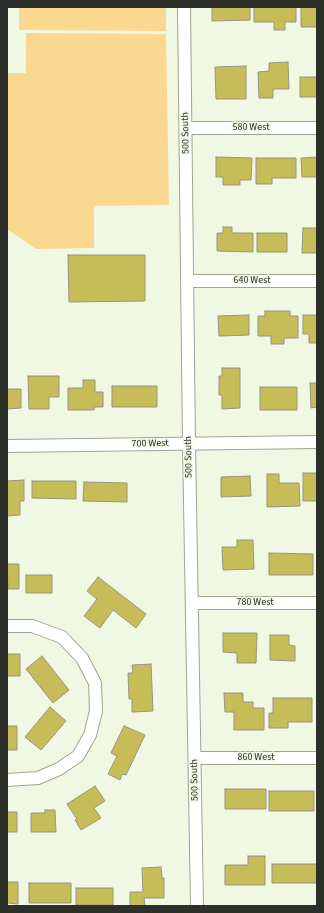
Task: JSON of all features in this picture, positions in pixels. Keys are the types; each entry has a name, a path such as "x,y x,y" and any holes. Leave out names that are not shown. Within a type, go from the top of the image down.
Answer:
{"street":[{"name":"500 South","path":"184,7 189,444 197,906"},
{"name":"580 West","path":"186,128 317,128"},
{"name":"640 West","path":"188,281 317,281"},
{"name":"700 West","path":"7,446 317,442"},
{"name":"780 West","path":"192,604 317,603"},
{"path":"7,626 32,626 62,637 82,658 95,683 96,711 90,736 78,756 59,769 38,778 7,780"},
{"name":"860 West","path":"195,758 317,758"}],"shaded area":[{"path":"19,7 166,7 166,31 19,30"},
{"path":"26,33 166,34 169,205 94,206 94,248 36,249 7,229 7,73 26,73"}],"building":[{"path":"212,7 250,7 250,20 212,21"},
{"path":"254,7 296,7 296,22 285,22 285,30 274,30 274,22 254,22"},
{"path":"301,7 317,7 317,27 301,27"},
{"path":"288,62 289,89 273,89 273,98 259,98 258,72 269,71 269,63"},
{"path":"246,66 246,99 216,99 215,67"},
{"path":"300,77 317,77 317,97 300,97"},
{"path":"216,157 252,158 251,180 240,180 240,185 223,185 223,177 216,177"},
{"path":"317,157 317,177 302,177 301,158"},
{"path":"256,158 296,158 296,178 272,178 272,184 256,184"},
{"path":"223,227 232,227 232,233 253,233 253,252 217,251 217,233 223,233"},
{"path":"303,228 317,228 317,253 302,253"},
{"path":"257,233 287,233 287,252 257,252"},
{"path":"68,255 145,255 145,301 69,302"},
{"path":"265,311 290,311 290,316 298,316 298,338 284,338 284,344 271,344 271,336 258,336 258,316 265,316"},
{"path":"249,315 249,335 219,336 218,316"},
{"path":"303,315 317,315 317,343 309,343 309,334 303,334"},
{"path":"222,368 240,368 240,408 222,409 222,395 219,395 219,376 222,376"},
{"path":"28,376 59,376 59,397 49,397 49,409 29,409"},
{"path":"83,380 95,380 95,392 103,392 103,407 94,407 94,410 68,410 68,388 83,388"},
{"path":"310,383 317,383 317,407 311,408"},
{"path":"112,386 157,386 157,407 112,407"},
{"path":"260,387 297,387 297,410 260,410"},
{"path":"7,389 21,389 21,408 7,409"},
{"path":"303,473 317,473 317,501 303,501"},
{"path":"267,474 279,474 279,483 299,483 300,506 267,507"},
{"path":"250,476 251,496 221,497 221,477"},
{"path":"24,480 24,501 20,501 20,515 7,516 7,481"},
{"path":"32,481 76,481 76,499 32,498"},
{"path":"84,482 127,483 127,502 83,501"},
{"path":"237,540 253,540 254,569 223,570 222,547 237,547"},
{"path":"269,553 313,554 313,575 269,575"},
{"path":"7,564 19,564 19,589 8,589"},
{"path":"26,575 52,575 52,593 26,593"},
{"path":"98,577 146,614 136,628 113,610 100,628 84,616 97,599 87,591"},
{"path":"223,633 257,633 256,663 237,663 237,653 223,652"},
{"path":"270,635 289,635 289,645 295,646 295,661 270,660"},
{"path":"7,654 20,654 20,676 7,676"},
{"path":"42,656 69,690 53,703 26,669"},
{"path":"151,664 153,711 132,712 132,699 129,699 128,673 133,673 132,665"},
{"path":"224,693 243,693 243,702 253,702 253,708 264,708 264,730 234,730 234,712 225,712"},
{"path":"273,698 312,698 312,722 288,722 288,728 269,728 269,713 273,713"},
{"path":"50,707 66,721 41,750 25,737"},
{"path":"7,726 17,726 17,750 7,750"},
{"path":"124,726 145,735 126,775 122,774 120,780 108,774 117,756 111,753"},
{"path":"95,786 105,801 94,808 101,818 81,830 75,820 77,819 67,804"},
{"path":"225,789 266,789 266,809 225,809"},
{"path":"269,791 314,791 314,811 269,811"},
{"path":"45,810 55,810 56,832 31,832 31,813 45,813"},
{"path":"7,812 17,812 17,832 7,832"},
{"path":"248,856 265,856 265,885 225,885 225,865 248,865"},
{"path":"272,864 317,864 317,883 272,883"},
{"path":"161,867 162,878 164,878 164,898 144,898 145,906 130,906 130,892 143,892 142,868"},
{"path":"7,882 18,882 18,904 7,903"},
{"path":"29,883 71,883 71,903 29,903"},
{"path":"76,888 113,888 113,905 76,905"}]}
